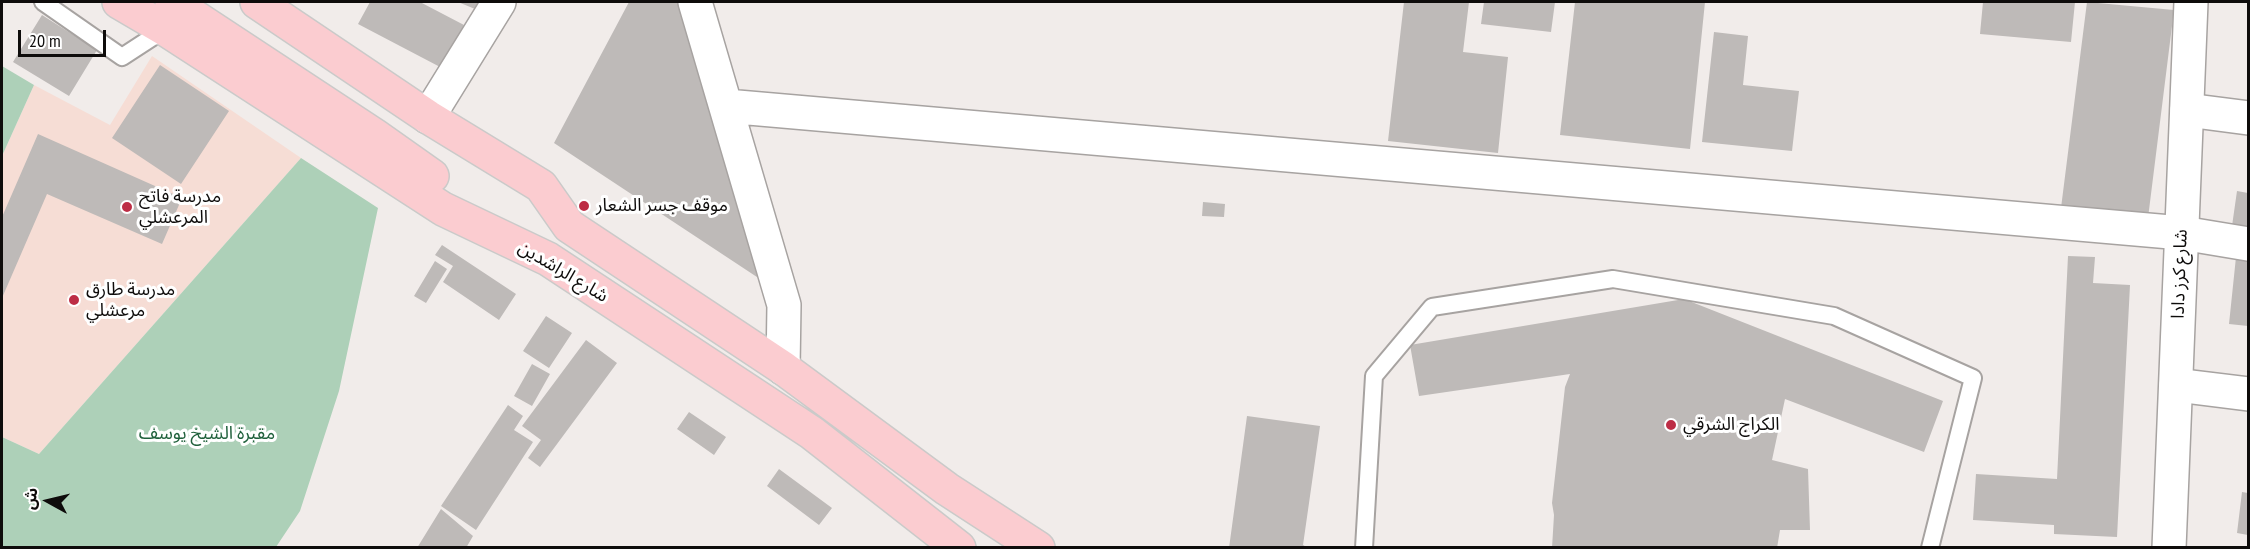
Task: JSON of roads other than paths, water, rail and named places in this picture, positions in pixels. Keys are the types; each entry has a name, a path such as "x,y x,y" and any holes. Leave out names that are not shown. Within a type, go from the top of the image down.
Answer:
{"main road":[{"name":"شارع الراشدين","path":"119,2 168,15 443,209 549,259 812,433 946,544"},
{"path":"210,2 374,135 549,259"},
{"path":"256,2 428,117 541,186 569,226"},
{"path":"168,15 294,71 569,226 783,368 947,489 1038,548"}],"street":[{"path":"428,117 499,2"},
{"path":"695,2 784,305 783,368"},
{"name":"شارع كرز دادا","path":"2169,548 2191,2"},
{"path":"726,106 2182,233 2248,244"},
{"path":"2187,110 2248,118"},
{"path":"2176,385 2248,394"}],"lane":[{"path":"43,2 122,57 168,15"},
{"path":"1364,548 1374,376 1432,307 1612,279 1834,316 1973,378 1930,548"}],"place":[{"name":"موقف جسر الشعار","path":"584,206"},
{"name":"مدرسة فاتح المرعشلي","path":"127,207"},
{"name":"مدرسة طارق مرعشلي","path":"74,300"},
{"name":"الكراج الشرقي","path":"1671,425"}],"park label":[{"name":"مقبرة الشيخ يوسف","path":"207,434"}]}
